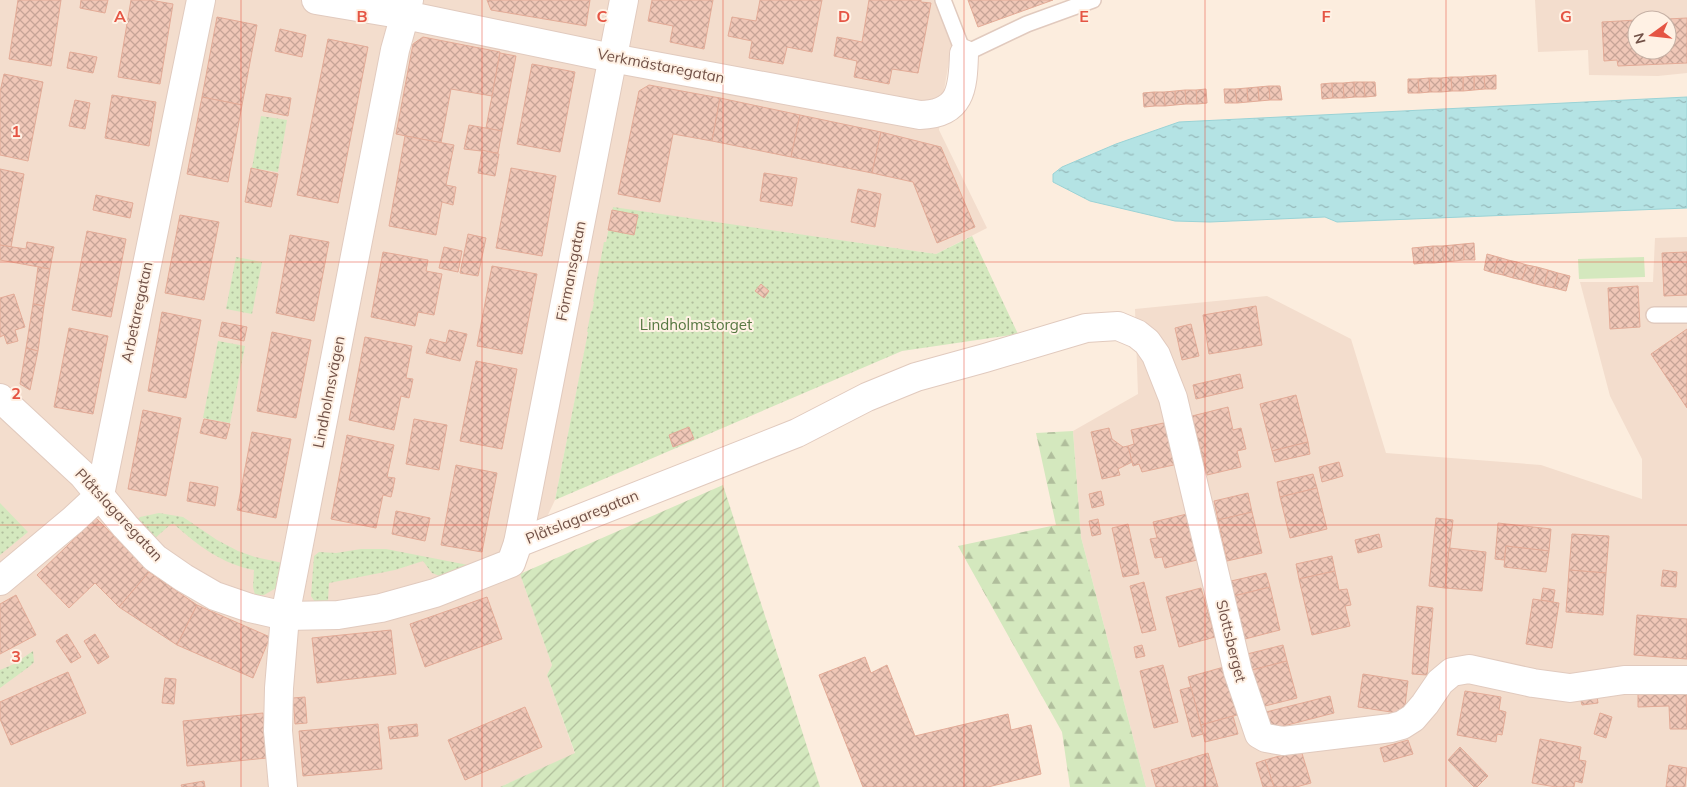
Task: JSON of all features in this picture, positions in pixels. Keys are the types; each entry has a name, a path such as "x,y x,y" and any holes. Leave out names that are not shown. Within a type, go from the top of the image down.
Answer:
{"street":[{"name":"Arbetaregatan","path":"100,495 201,0"},
{"name":"Verkmästaregatan","path":"316,0 407,7 612,58 920,115 942,112 953,106 961,88 964,73 964,54"},
{"name":"Förmansgatan","path":"518,543 624,0"},
{"name":"Lindholmsvägen","path":"283,787 278,731 279,688 285,616 393,60 407,7"},
{"name":"Slottsberget","path":"916,376 1086,328 1118,326 1137,334 1147,342 1163,368 1173,398 1238,672 1259,734 1266,738 1283,741 1391,728 1402,725 1419,711 1440,682 1452,672 1469,668 1533,683 1570,688 1624,680 1687,680"},
{"name":"Plåtslagaregatan","path":"0,398 83,475 125,526 155,558 184,578 214,596 250,608 285,616 338,615 373,610 435,593 511,564 518,543 797,433 879,391 916,376"},
{"path":"0,581 100,495"}],"lane":[{"path":"943,0 964,54 1027,24 1093,0"},
{"path":"1654,315 1687,315"}],"shaded area":[{"path":"0,0 937,0 953,38 939,130 987,228 936,254 613,208 555,500 520,574 552,665 547,675 575,754 500,787 0,787"},
{"path":"1535,0 1687,0 1687,73 1658,76 1589,75 1588,50 1538,52"},
{"path":"1687,237 1687,787 1146,787 1081,537 1073,431 1138,394 1135,309 1267,296 1351,339 1386,453 1541,465 1642,499 1642,459 1610,396 1580,282 1653,282 1655,238"}],"green space":[{"path":"261,116 287,120 278,172 252,168"},
{"name":"Lindholmstorget","path":"613,207 936,254 972,236 1018,334 902,351 555,500 604,242 606,242"},
{"path":"236,257 262,262 252,314 226,309"},
{"path":"1644,257 1645,277 1579,279 1578,259"},
{"path":"218,341 245,346 230,423 203,418"},
{"path":"1073,431 1081,537 1146,787 1070,787 1062,732 958,546 1056,525 1036,433"},
{"path":"723,485 820,787 500,787 575,753 547,675 552,665 520,574"},
{"path":"0,503 28,532 0,555"},
{"path":"159,513 183,517 217,540 238,551 283,563 278,587 264,595 255,595 253,587 254,570 231,563 211,553 174,524 171,524 154,539 136,521 140,517"},
{"path":"361,549 386,549 468,565 466,568 442,577 432,573 423,561 395,570 329,583 328,601 317,605 311,596 314,556 319,552 336,553"},
{"path":"33,651 34,662 0,688 0,670 14,664"}],"water":[{"path":"1687,97 1687,208 1337,222 1325,217 1210,222 1175,221 1090,201 1053,182 1053,174 1062,167 1116,144 1179,122"}],"building":[{"path":"18,0 61,0 51,66 9,59"},
{"path":"81,0 108,0 105,13 80,8"},
{"path":"131,0 150,0 173,4 160,84 118,77"},
{"path":"487,0 590,0 586,26 491,10"},
{"path":"652,0 713,0 704,49 670,42 673,26 648,21"},
{"path":"760,0 822,0 812,52 787,47 783,64 749,58 752,41 728,36 732,17 756,21"},
{"path":"869,0 921,0 921,2 931,3 918,73 892,69 889,84 854,77 857,61 834,56 837,37 862,42"},
{"path":"968,0 1053,0 978,27"},
{"path":"217,17 257,25 242,105 202,97"},
{"path":"1677,18 1687,18 1687,63 1618,66 1617,60 1604,61 1602,22 1627,21 1627,60 1677,60"},
{"path":"280,29 306,35 302,57 275,51"},
{"path":"423,37 500,52 492,96 451,89 441,143 396,134 413,44"},
{"path":"328,39 368,47 338,203 297,195"},
{"path":"70,52 97,57 93,73 67,68"},
{"path":"500,53 516,56 502,131 486,128"},
{"path":"532,64 575,72 560,152 517,144"},
{"path":"4,74 43,82 28,161 0,155 0,92"},
{"path":"1496,75 1496,89 1485,89 1484,76"},
{"path":"1474,76 1484,76 1485,89 1474,90"},
{"path":"1474,76 1474,90 1463,91 1463,77"},
{"path":"1451,77 1463,77 1463,91 1452,91"},
{"path":"1451,77 1452,91 1441,92 1441,78"},
{"path":"1429,78 1441,78 1441,92 1430,92"},
{"path":"1429,78 1430,92 1419,93 1418,79"},
{"path":"1408,79 1418,79 1419,93 1408,93"},
{"path":"1354,82 1355,97 1344,98 1343,83"},
{"path":"1354,82 1364,82 1365,97 1355,97"},
{"path":"1364,82 1375,82 1376,96 1365,97"},
{"path":"1332,83 1333,98 1322,99 1321,84"},
{"path":"1332,83 1343,83 1344,98 1333,98"},
{"path":"649,85 720,98 712,141 673,134 660,202 618,194 639,91"},
{"path":"1269,86 1270,100 1259,101 1258,87"},
{"path":"1269,86 1280,86 1282,100 1270,100"},
{"path":"1258,87 1259,101 1248,102 1247,88"},
{"path":"1247,88 1248,102 1237,103 1235,89"},
{"path":"1206,89 1207,103 1197,104 1196,90"},
{"path":"1224,89 1235,89 1237,103 1225,103"},
{"path":"1185,90 1196,90 1197,104 1186,104"},
{"path":"1185,90 1186,104 1175,105 1175,91"},
{"path":"1175,91 1175,105 1165,106 1164,92"},
{"path":"1154,92 1164,92 1165,106 1155,106"},
{"path":"1154,92 1155,106 1144,107 1143,93"},
{"path":"266,94 291,98 288,116 263,111"},
{"path":"112,95 156,102 149,146 105,138"},
{"path":"202,97 242,105 228,182 187,174"},
{"path":"720,98 800,115 791,157 712,141"},
{"path":"75,100 90,103 85,129 69,126"},
{"path":"800,115 881,132 872,173 791,157"},
{"path":"469,125 502,131 498,153 464,149"},
{"path":"881,132 941,147 975,227 937,243 913,182 872,173"},
{"path":"405,136 454,145 446,185 456,187 453,205 442,202 436,235 389,226"},
{"path":"482,150 499,154 495,176 478,173"},
{"path":"251,168 278,174 271,207 245,202"},
{"path":"511,168 556,176 542,256 496,248"},
{"path":"0,169 24,174 11,247 0,245"},
{"path":"764,173 797,178 792,206 760,201"},
{"path":"858,189 881,194 875,227 851,222"},
{"path":"96,195 133,203 130,218 93,210"},
{"path":"612,210 638,215 634,235 608,230"},
{"path":"180,215 219,222 204,300 165,293"},
{"path":"87,231 126,239 111,317 72,310"},
{"path":"468,234 486,238 478,276 460,273"},
{"path":"290,235 329,242 314,321 276,313"},
{"path":"27,242 54,247 50,269 0,260 0,245 26,249"},
{"path":"1474,243 1475,260 1464,260 1463,244"},
{"path":"1463,244 1464,260 1454,261 1453,245"},
{"path":"1453,245 1454,261 1444,262 1442,246"},
{"path":"1433,246 1434,263 1424,263 1423,247"},
{"path":"1433,246 1442,246 1444,262 1434,263"},
{"path":"444,247 462,251 458,272 439,268"},
{"path":"1423,247 1424,263 1414,264 1412,248"},
{"path":"383,252 428,260 426,271 442,274 434,315 418,312 415,326 371,317"},
{"path":"1687,252 1687,295 1664,296 1662,253"},
{"path":"1487,254 1498,257 1494,273 1484,270"},
{"path":"1498,257 1508,260 1503,275 1494,273"},
{"path":"1508,260 1517,262 1513,278 1503,275"},
{"path":"1517,262 1527,265 1522,280 1513,278"},
{"path":"1527,265 1537,267 1532,283 1522,280"},
{"path":"492,266 537,274 522,354 477,346"},
{"path":"38,267 50,269 44,306 33,304"},
{"path":"1537,267 1548,270 1544,286 1532,283"},
{"path":"1548,270 1558,273 1554,288 1544,286"},
{"path":"1558,273 1570,276 1566,291 1554,288"},
{"path":"761,284 769,291 764,298 755,291"},
{"path":"1638,286 1640,327 1610,329 1608,288"},
{"path":"14,294 25,327 15,330 18,341 7,344 4,335 0,337 0,298"},
{"path":"33,304 44,306 38,351 26,348"},
{"path":"1256,306 1262,345 1209,354 1203,315"},
{"path":"162,312 201,320 186,398 148,391"},
{"path":"222,322 247,327 244,341 219,336"},
{"path":"1191,324 1199,356 1182,360 1175,328"},
{"path":"69,328 108,336 93,414 54,407"},
{"path":"1687,329 1687,408 1651,354"},
{"path":"449,330 467,334 460,361 426,353 430,339 446,343"},
{"path":"272,332 311,340 296,418 257,411"},
{"path":"365,337 412,346 406,378 413,379 409,398 401,396 394,430 349,420"},
{"path":"26,348 38,351 30,390 20,384"},
{"path":"476,361 517,369 502,449 460,441"},
{"path":"1240,374 1243,388 1196,399 1193,385"},
{"path":"1296,395 1308,442 1272,451 1260,404"},
{"path":"1228,407 1233,430 1241,428 1246,449 1237,451 1241,467 1207,475 1192,416"},
{"path":"143,410 181,418 166,496 128,489"},
{"path":"204,419 230,424 226,439 200,433"},
{"path":"414,419 447,425 439,470 406,464"},
{"path":"1168,422 1178,464 1142,472 1139,464 1133,466 1128,446 1134,444 1131,430"},
{"path":"689,427 694,439 673,447 669,435"},
{"path":"1109,428 1112,439 1123,447 1128,446 1132,462 1118,469 1120,475 1102,479 1091,432"},
{"path":"252,432 291,439 276,518 237,510"},
{"path":"347,435 394,445 387,477 395,478 393,489 391,497 383,495 376,528 331,519"},
{"path":"1308,442 1310,454 1275,462 1272,451"},
{"path":"1339,462 1343,476 1322,482 1319,467"},
{"path":"456,465 497,473 482,552 441,545"},
{"path":"1313,474 1317,488 1280,497 1277,482"},
{"path":"190,482 218,487 215,506 187,501"},
{"path":"1317,488 1327,529 1290,538 1280,497"},
{"path":"1101,491 1104,505 1092,508 1089,494"},
{"path":"1248,493 1252,512 1218,520 1214,501"},
{"path":"396,511 430,518 425,541 392,534"},
{"path":"1252,512 1262,553 1227,561 1218,520"},
{"path":"1187,514 1197,560 1165,568 1162,557 1155,558 1150,539 1157,538 1153,522"},
{"path":"96,518 149,572 119,607 95,583 69,608 37,575"},
{"path":"1436,518 1453,520 1445,588 1429,586"},
{"path":"1098,519 1101,534 1092,536 1089,521"},
{"path":"1498,523 1551,529 1549,551 1506,546 1504,560 1495,559"},
{"path":"1128,524 1139,574 1123,577 1112,528"},
{"path":"1379,534 1382,547 1358,553 1355,540"},
{"path":"1572,534 1609,536 1606,573 1569,570"},
{"path":"1506,546 1549,551 1546,572 1504,567"},
{"path":"1449,548 1486,552 1482,591 1445,588"},
{"path":"1332,556 1335,571 1299,579 1296,564"},
{"path":"1569,570 1606,573 1603,615 1566,612"},
{"path":"1663,570 1677,572 1676,587 1661,586"},
{"path":"1335,571 1339,590 1347,589 1351,605 1345,606 1350,626 1312,635 1299,579"},
{"path":"149,572 197,605 177,645 119,607"},
{"path":"1266,573 1270,587 1234,596 1231,581"},
{"path":"1144,582 1156,630 1142,633 1130,586"},
{"path":"1270,587 1280,630 1245,639 1234,596"},
{"path":"1201,588 1215,637 1179,647 1166,597"},
{"path":"1543,588 1555,590 1553,602 1541,600"},
{"path":"16,595 36,635 0,654 0,604"},
{"path":"487,597 502,639 425,667 410,624"},
{"path":"1533,599 1559,603 1552,648 1526,644"},
{"path":"197,605 270,637 253,678 177,645"},
{"path":"1417,606 1433,608 1427,675 1412,674"},
{"path":"1637,615 1687,619 1687,659 1634,655"},
{"path":"391,630 396,674 317,683 312,638"},
{"path":"67,634 81,657 71,663 56,641"},
{"path":"95,634 109,657 98,664 84,641"},
{"path":"1142,645 1145,656 1136,658 1134,647"},
{"path":"1283,645 1287,661 1252,670 1247,654"},
{"path":"865,657 871,673 887,665 915,736 1008,714 1011,730 1031,725 1041,774 988,787 863,787 819,675"},
{"path":"1287,661 1297,698 1261,707 1252,670"},
{"path":"1163,665 1178,722 1154,728 1140,671"},
{"path":"1224,667 1237,715 1201,725 1188,677"},
{"path":"68,672 86,713 11,745 0,719 0,702"},
{"path":"1363,674 1408,681 1404,714 1358,707"},
{"path":"165,678 176,679 174,704 162,703"},
{"path":"1191,687 1203,734 1192,737 1180,690"},
{"path":"1686,687 1687,729 1670,729 1669,706 1638,707 1638,688"},
{"path":"1596,690 1598,703 1582,705 1579,693"},
{"path":"1465,691 1501,697 1499,710 1506,712 1502,735 1497,734 1496,742 1457,735"},
{"path":"1330,696 1334,713 1272,729 1262,713"},
{"path":"305,697 307,723 295,724 293,698"},
{"path":"525,707 542,747 465,780 448,740"},
{"path":"263,713 267,758 187,766 183,721"},
{"path":"1600,713 1612,717 1606,738 1594,734"},
{"path":"1233,716 1238,734 1205,742 1201,725"},
{"path":"378,724 382,769 303,776 299,731"},
{"path":"417,724 418,736 390,739 388,727"},
{"path":"1540,739 1581,747 1579,760 1586,761 1582,783 1575,781 1574,787 1556,787 1532,783"},
{"path":"1408,740 1413,754 1384,762 1380,748"},
{"path":"1460,747 1488,776 1477,787 1474,787 1448,760"},
{"path":"1301,750 1311,783 1296,787 1274,787 1265,760"},
{"path":"1208,753 1218,787 1156,787 1151,770"},
{"path":"1265,760 1274,787 1263,787 1256,763"},
{"path":"1669,765 1687,768 1685,787 1666,787"},
{"path":"204,781 205,787 182,787 181,785"}]}
